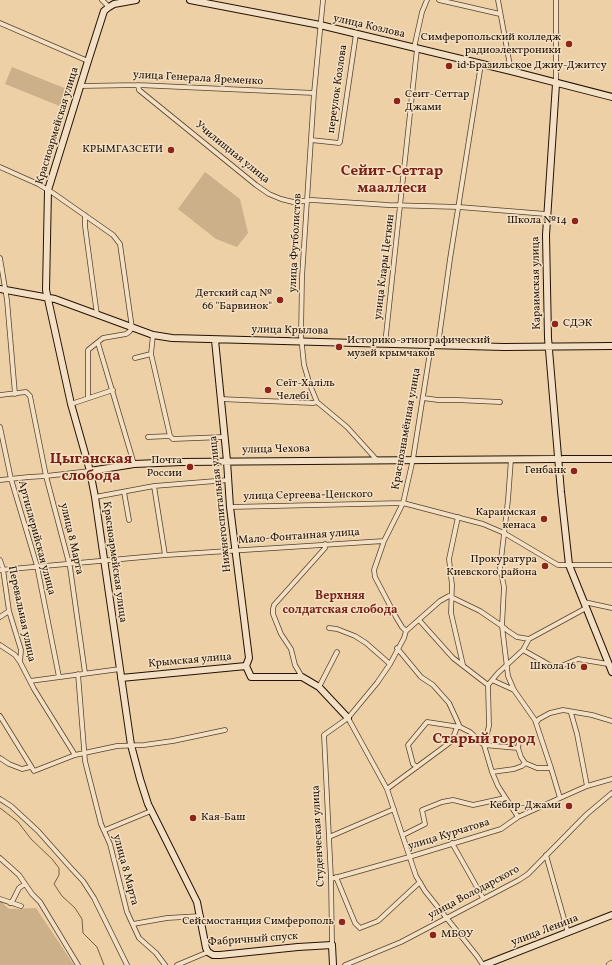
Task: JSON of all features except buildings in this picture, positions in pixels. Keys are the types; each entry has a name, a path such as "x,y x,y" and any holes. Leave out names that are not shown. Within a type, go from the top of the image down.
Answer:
{"main road":[{"path":"108,6 136,0"},
{"name":"улица Козлова","path":"190,0 320,25 612,97"},
{"name":"Красноармейская улица","path":"108,6 104,11 48,190 47,297 70,404 90,471 95,497 131,745 142,788 151,811 195,895 208,952"},
{"name":"Караимская улица","path":"556,84 546,214 546,292 549,347 562,499 569,565 612,672"},
{"name":"улица Крылова","path":"3,290 47,297 153,335 172,338 435,345 549,347 612,346"},
{"name":"Нижнегоспитальная улица","path":"215,340 230,507 249,658 246,666"},
{"name":"улица Чехова","path":"90,471 134,464 227,461 554,459"},
{"path":"563,459 612,459"},
{"name":"Крымская улица","path":"121,678 246,666 251,676 302,677"},
{"path":"302,677 319,687 348,718"},
{"name":"улица Ленина","path":"484,965 612,915"},
{"name":"Фабричный спуск","path":"208,952 216,955 332,945"},
{"name":"Студенческая улица","path":"332,945 333,965"}],"street":[{"path":"102,0 108,6"},
{"name":"улица Футболистов","path":"323,0 314,94 302,277 302,342 305,370 317,402 347,427 376,459"},
{"name":"улица Клары Цеткин","path":"385,344 401,205 416,48 422,12 427,0"},
{"path":"439,0 500,14"},
{"path":"498,0 511,71"},
{"name":"Караимская улица","path":"556,0 556,84"},
{"path":"0,23 88,61"},
{"name":"переулок Козлова","path":"311,140 340,142 356,34"},
{"name":"Краснознамённая улица","path":"406,631 402,628 375,577 374,570 384,541 403,503 413,459 430,352 439,338 481,64"},
{"name":"улица Генерала Яременко","path":"80,86 138,85 314,94"},
{"name":"Училищная улица","path":"138,85 139,90 269,194 281,199 293,202 312,200 459,207 546,214"},
{"path":"0,167 48,190 113,235 120,244 132,328 126,334 103,338 87,352 88,398"},
{"path":"85,216 84,226 97,315"},
{"path":"0,258 16,394 0,394"},
{"path":"153,335 151,354 170,436"},
{"path":"98,343 134,464"},
{"path":"135,358 151,354"},
{"path":"70,404 113,390"},
{"name":"улица 8 Марта","path":"16,394 26,392 30,396 46,476 68,563 85,673"},
{"path":"220,398 317,402"},
{"path":"423,398 438,400 500,402"},
{"name":"Артиллерийская улица","path":"0,427 11,479 37,566 59,677"},
{"path":"148,436 170,436 173,439 224,437"},
{"path":"511,459 500,568 504,587 502,626 508,676 514,690 527,707 536,723 552,768 560,798"},
{"name":"улица Чехова","path":"0,480 90,471"},
{"path":"95,497 154,486 228,480"},
{"path":"154,486 165,555"},
{"path":"124,492 129,520"},
{"name":"улица Сергеева-Ценского","path":"230,507 403,503 483,524 504,533 558,566 612,565"},
{"path":"458,517 449,559 452,597 451,613 463,665"},
{"name":"Мало-Фонтанная улица","path":"2,569 165,555 384,541"},
{"path":"302,677 295,665 291,649 273,614 273,609 274,605 325,548 325,544"},
{"name":"Перевальная улица","path":"0,560 9,611 20,650 20,662 75,755"},
{"path":"484,965 425,891 420,882 409,857 387,789 348,718 377,683 390,664 404,638 406,631 444,598 452,597 480,611 517,637 529,639"},
{"path":"518,817 498,786 484,745 488,726 488,685 523,650 529,639 585,605 612,608"},
{"path":"0,617 9,611"},
{"path":"419,620 453,658 488,685"},
{"path":"329,628 337,629 355,636 366,643 390,664"},
{"path":"0,645 15,655 20,662"},
{"path":"387,789 452,742 458,727 449,703 433,685 421,677 398,648"},
{"path":"523,650 554,667 559,667 578,659 608,664"},
{"path":"319,687 337,652"},
{"path":"30,681 120,669"},
{"name":"улица 8 Марта","path":"78,674 85,761 101,824 110,844 127,912 139,938 156,953 165,965"},
{"path":"492,680 514,690"},
{"path":"536,723 539,719 554,712 563,710 571,713 592,715 612,721"},
{"path":"571,713 588,786"},
{"path":"0,716 30,767 34,771 75,755 117,746 150,744 225,730"},
{"name":"Студенческая улица","path":"332,945 331,879 324,735 348,718"},
{"path":"417,767 413,764 408,745 427,722 458,727 470,732 484,745 518,748"},
{"path":"519,742 518,748 525,763 537,768 552,768"},
{"path":"0,758 9,764 22,769 30,767"},
{"path":"492,772 514,769 525,763"},
{"name":"улица Курчатова","path":"331,879 409,857 501,828 518,817 560,798 588,786 612,779"},
{"name":"улица Володарского","path":"344,965 401,942 528,874 587,814 612,793"},
{"path":"403,835 425,824 422,810 442,802 453,800 473,805 505,798"},
{"path":"0,799 11,806 38,831 83,881 94,898 127,965"},
{"path":"328,836 394,809"},
{"path":"105,830 151,811"},
{"path":"452,843 483,898"},
{"path":"546,856 568,933"},
{"path":"0,858 18,875 40,902 78,965"},
{"path":"336,877 355,923 360,928 378,921 420,882"},
{"path":"10,902 13,901 19,888 24,884"},
{"path":"0,899 21,906"},
{"path":"133,924 167,918 200,916"},
{"name":"Фабричный спуск","path":"177,965 208,952"}],"shaded area":[{"path":"12,67 69,90 62,107 5,84"},
{"path":"205,172 240,199 248,233 237,247 216,239 178,209"},
{"path":"0,901 9,909 36,908 74,965 0,965"}],"waterway":[{"path":"0,808 18,822 31,839 52,859 59,868 59,875 54,884 62,896 75,908 82,919 83,933 97,947 104,965"}],"place":[{"name":"Симферопольский колледж радиоэлектроники","path":"569,44"},
{"name":"id Бразильское Джиу-Джитсу","path":"449,66"},
{"name":"Сеит-Сеттар Джами","path":"397,101"},
{"name":"КРЫМГАЗСЕТИ","path":"171,150"},
{"name":"Школа №14","path":"575,221"},
{"name":"Детский сад № 66 \"Барвинок\"","path":"280,300"},
{"name":"СДЭК","path":"555,324"},
{"name":"Историко-этнографический музей крымчаков","path":"339,347"},
{"name":"Сеїт-Халіль Челебі","path":"268,390"},
{"name":"Почта России","path":"190,467"},
{"name":"Генбанк","path":"574,471"},
{"name":"Караимская кенаса","path":"544,519"},
{"name":"Прокуратура Киевского района","path":"545,566"},
{"name":"Школа 16","path":"584,667"},
{"name":"Кебир-Джами","path":"569,806"},
{"name":"Кая-Баш","path":"193,818"},
{"name":"Сейсмостанция Симферополь","path":"342,922"},
{"name":"МБОУ","path":"433,935"}],"district":[{"name":"Сейит-Сеттар мааллеси","path":"392,180"},
{"name":"Цыганская слобода","path":"91,468"},
{"name":"Верхняя солдатская слобода","path":"340,604"},
{"name":"Старый город","path":"484,740"}]}
